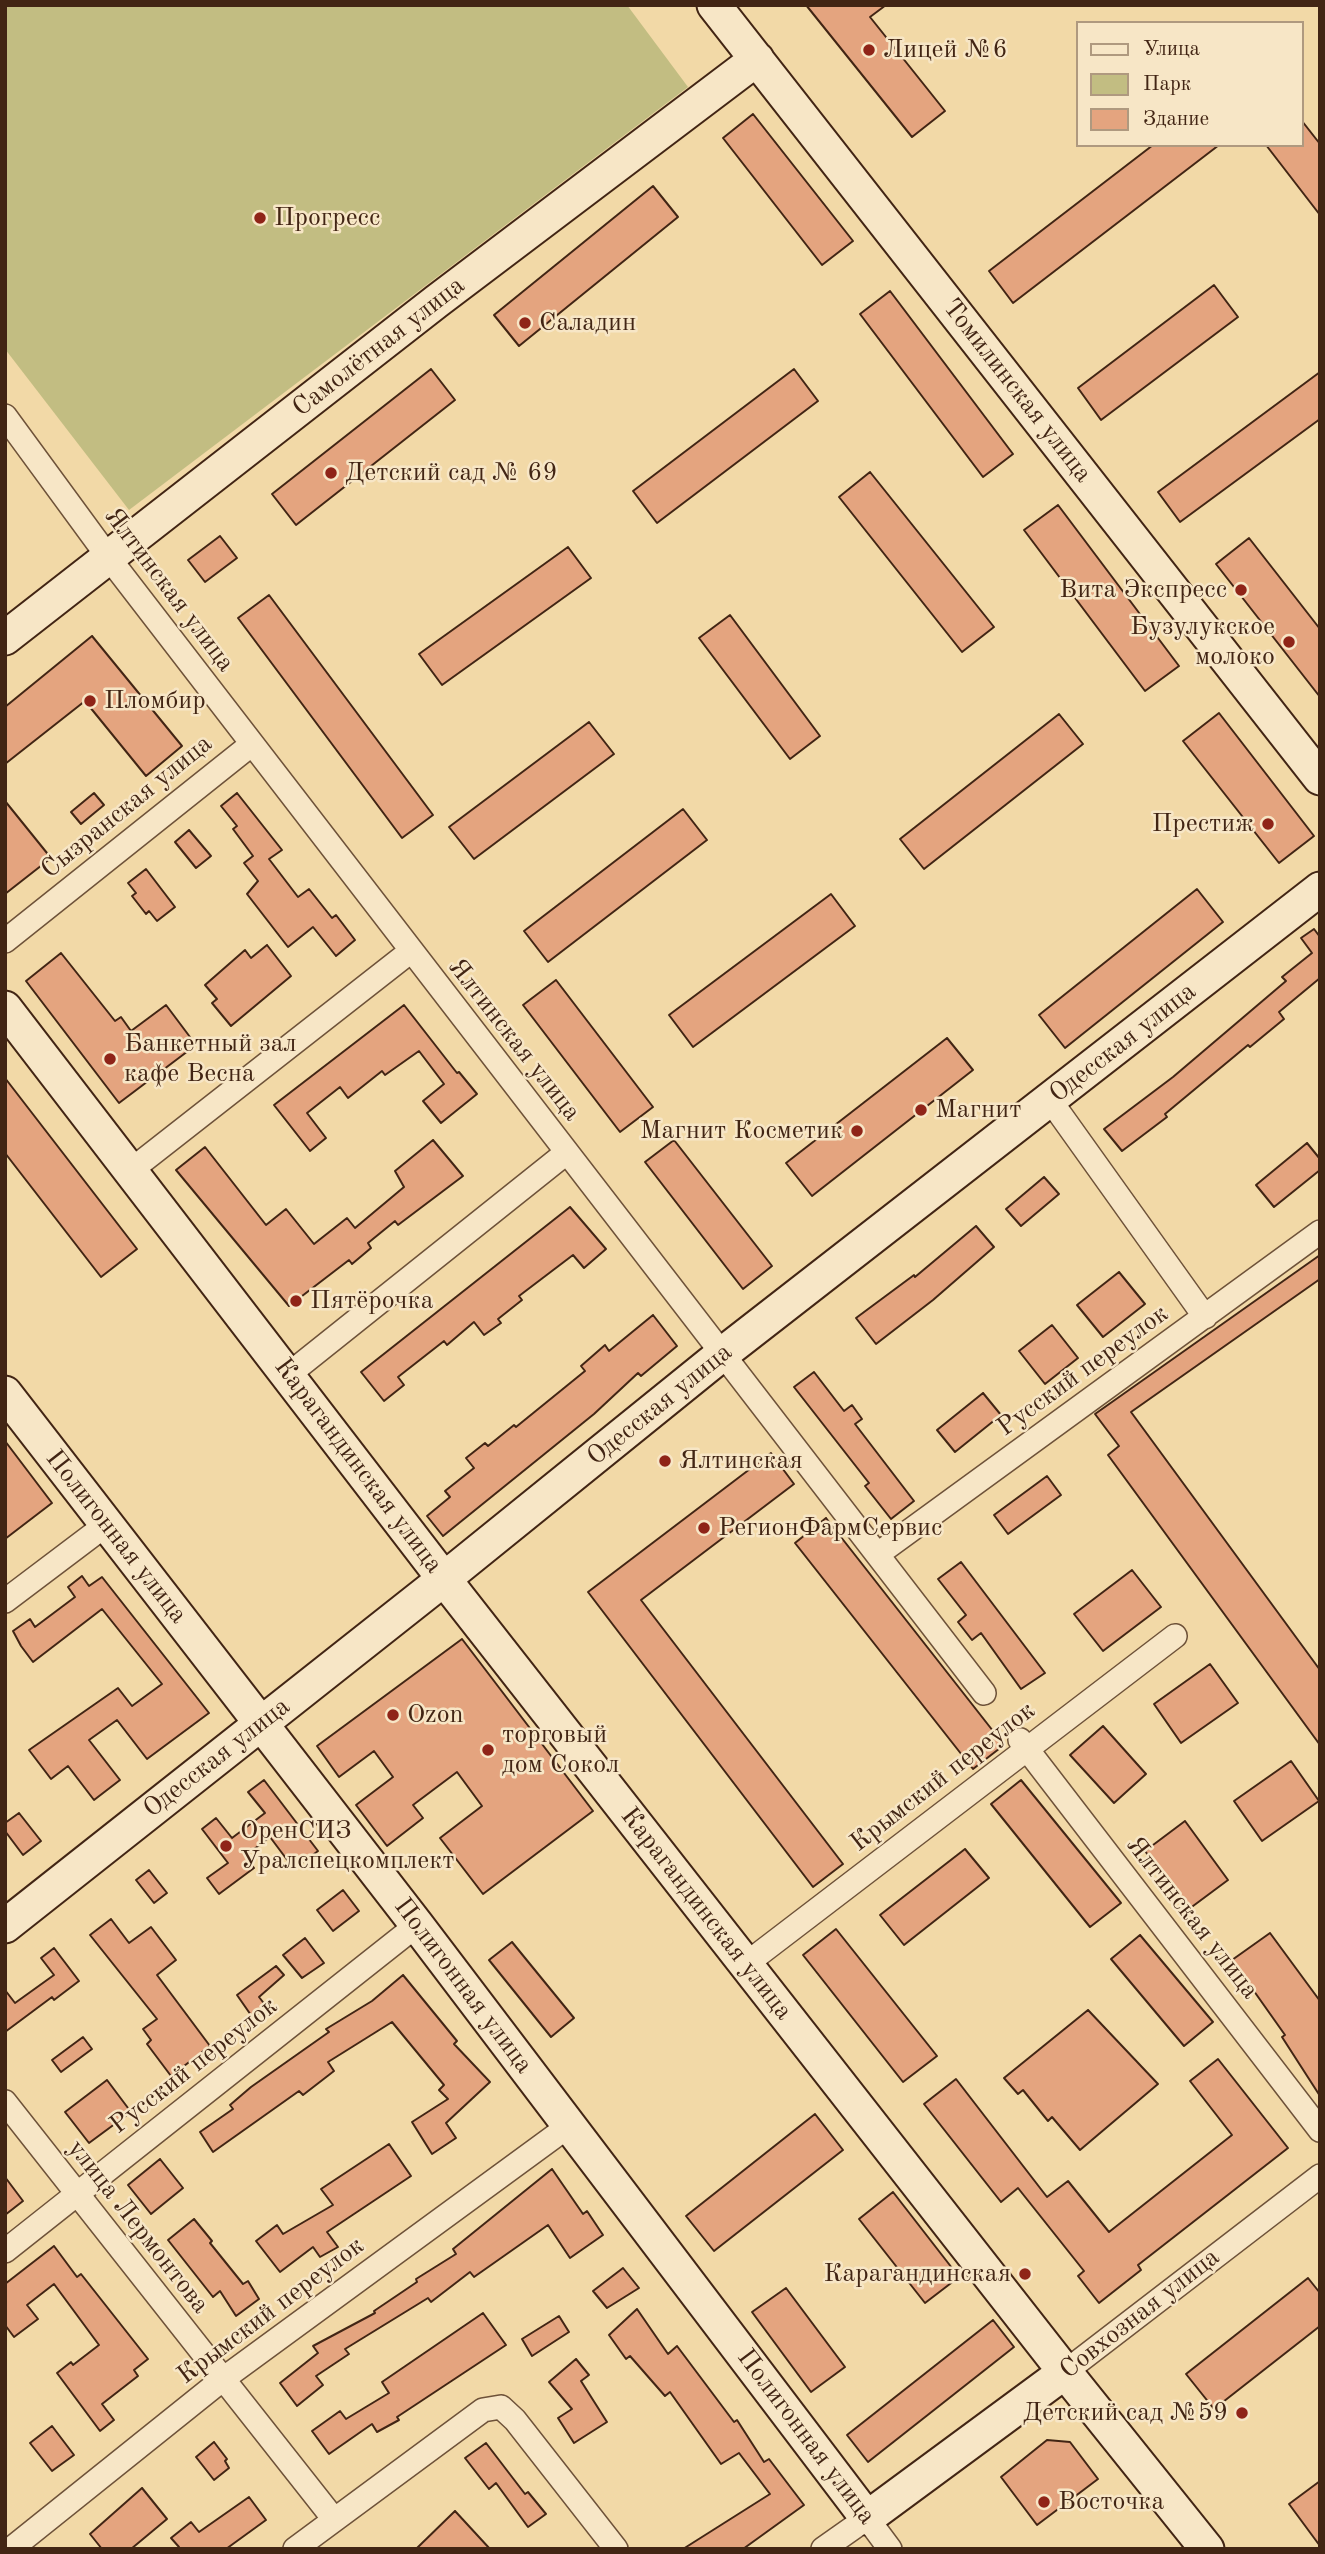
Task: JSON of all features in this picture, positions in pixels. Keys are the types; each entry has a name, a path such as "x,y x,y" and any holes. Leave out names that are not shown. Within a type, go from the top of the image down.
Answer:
{"main road":[{"name":"Томилинская улица","path":"714,5 1320,778"},
{"name":"Самолётная улица","path":"5,638 448,293 757,59"},
{"name":"Одесская улица","path":"5,1926 444,1579 721,1355 1320,889"},
{"name":"Карагандинская улица","path":"5,1008 444,1579 1065,2372 1207,2549"},
{"name":"Полигонная улица","path":"5,1393 417,1925 867,2518"},
{"name":"Совхозная улица","path":"867,2518 1065,2372"}],"street":[{"name":"Ялтинская улица","path":"5,416 108,558 984,1693"},
{"name":"Сызранская улица","path":"5,941 252,744"},
{"path":"130,1171 411,951"},
{"path":"1050,1100 1205,1317"},
{"path":"288,1375 566,1153"},
{"name":"Русский переулок","path":"878,1554 1320,1232"},
{"path":"5,1601 107,1524"},
{"name":"Крымский переулок","path":"746,1964 1023,1744 1175,1636"},
{"name":"Ялтинская улица","path":"1023,1744 1320,2130"},
{"name":"Русский переулок","path":"5,2251 417,1925"},
{"name":"улица Лермонтова","path":"5,2102 333,2518"},
{"name":"Крымский переулок","path":"10,2549 223,2379 570,2125"},
{"name":"Совхозная улица","path":"1065,2372 1320,2176"},
{"path":"295,2549 333,2518 483,2410 501,2407 515,2420 616,2549"},
{"name":"Совхозная улица","path":"823,2549 867,2518"},
{"name":"Полигонная улица","path":"867,2518 890,2549"}],"green space":[{"name":"Прогресс","path":"5,5 627,5 688,87 129,510 5,349"}],"building":[{"name":"Лицей №6","path":"806,5 886,5 870,17 945,111 912,137"},
{"path":"753,114 853,241 822,265 723,138"},
{"path":"1304,124 1320,144 1320,215 1268,147 1304,147"},
{"path":"1150,147 1216,147 1013,303 989,271"},
{"path":"653,186 678,217 519,346 494,315"},
{"path":"1214,285 1238,317 1101,420 1078,388"},
{"path":"890,291 1013,454 983,477 860,314"},
{"path":"431,369 455,400 296,525 272,494"},
{"path":"794,369 818,401 657,523 633,491"},
{"path":"1320,372 1320,419 1180,522 1158,492"},
{"path":"870,472 994,627 962,652 839,497"},
{"path":"1058,505 1179,666 1145,691 1024,530"},
{"path":"220,536 237,558 205,582 188,560"},
{"path":"1249,538 1320,629 1320,697 1216,564"},
{"path":"568,547 591,578 442,685 419,654"},
{"path":"269,595 433,815 402,838 238,618"},
{"path":"730,615 820,736 790,759 699,638"},
{"path":"92,636 182,746 146,776 85,701 5,764 5,707"},
{"path":"1219,713 1314,836 1279,863 1183,741"},
{"path":"1059,714 1083,744 924,869 900,839"},
{"path":"589,722 614,754 474,859 449,827"},
{"path":"94,793 104,805 81,824 71,812"},
{"path":"237,793 282,850 269,859 298,897 309,889 332,918 336,915 355,940 336,956 313,927 288,947 247,894 258,881 244,863 253,856 233,829 237,826 221,806"},
{"path":"5,801 51,858 5,894"},
{"path":"683,809 707,840 548,962 524,931"},
{"path":"189,830 211,856 196,868 175,842"},
{"path":"146,869 175,907 157,921 149,911 146,914 132,896 136,893 128,883"},
{"path":"1197,889 1223,922 1065,1048 1039,1015"},
{"path":"831,894 855,926 693,1047 669,1015"},
{"path":"1314,929 1320,937 1320,978 1279,1012 1284,1019 1250,1047 1248,1045 1165,1114 1167,1117 1122,1151 1104,1129 1173,1077 1286,981 1282,977 1312,953 1301,938"},
{"path":"267,945 291,976 231,1026 212,1003 217,999 205,985 245,950 251,958"},
{"path":"61,953 115,1021 121,1017 131,1031 166,1005 196,1045 119,1103 26,981"},
{"path":"556,980 653,1107 620,1132 523,1005"},
{"path":"404,1005 457,1073 459,1072 477,1094 441,1123 423,1101 444,1084 419,1051 385,1075 382,1071 348,1098 340,1087 307,1113 326,1138 310,1151 274,1105"},
{"path":"947,1038 973,1070 812,1196 786,1163"},
{"path":"5,1078 137,1249 101,1277 5,1153"},
{"path":"433,1140 463,1176 398,1225 395,1221 368,1243 371,1248 352,1264 349,1260 289,1306 176,1170 205,1147 266,1225 286,1209 314,1244 347,1218 355,1228 404,1187 395,1171"},
{"path":"674,1140 772,1266 743,1289 645,1162"},
{"path":"1307,1143 1320,1159 1320,1170 1274,1207 1256,1185"},
{"path":"1044,1177 1059,1194 1021,1226 1006,1209"},
{"path":"570,1207 606,1249 584,1268 573,1255 519,1296 522,1300 498,1319 501,1323 484,1335 474,1322 447,1345 444,1341 398,1377 404,1385 384,1401 361,1372"},
{"path":"976,1226 994,1247 933,1300 876,1344 856,1318 914,1275 915,1277"},
{"path":"1320,1255 1320,1279 1131,1412 1320,1670 1320,1745 1108,1455 1119,1446 1095,1414"},
{"path":"1119,1272 1145,1304 1103,1337 1077,1305"},
{"path":"653,1315 677,1346 641,1376 638,1373 594,1414 443,1536 427,1516 450,1497 445,1491 474,1468 466,1458 485,1443 488,1446 514,1425 516,1427 585,1371 581,1366 605,1345 609,1351"},
{"path":"1052,1325 1078,1358 1045,1384 1019,1351"},
{"path":"814,1372 844,1411 852,1405 862,1419 855,1424 914,1501 891,1519 865,1486 869,1483 794,1387"},
{"path":"983,1393 1001,1415 955,1452 937,1430"},
{"path":"5,1441 52,1503 5,1539"},
{"path":"771,1453 794,1484 641,1600 843,1864 813,1887 588,1592"},
{"path":"1047,1476 1061,1495 1008,1534 994,1515"},
{"path":"826,1518 1004,1745 973,1769 795,1543"},
{"path":"961,1562 1045,1673 1021,1689 981,1633 972,1640 958,1622 966,1615 938,1579"},
{"path":"1132,1570 1161,1607 1103,1651 1074,1614"},
{"path":"82,1576 89,1586 102,1577 209,1713 147,1759 117,1720 89,1740 120,1780 94,1800 68,1766 51,1779 29,1750 118,1688 132,1706 162,1684 102,1609 33,1662 21,1646 13,1631 30,1619 35,1627 75,1597 68,1587"},
{"name":"торговый дом Сокол","path":"462,1639 593,1811 483,1894 440,1838 482,1806 457,1772 413,1805 423,1818 387,1846 356,1805 393,1777 374,1751 339,1777 317,1746"},
{"path":"1210,1664 1238,1703 1181,1743 1154,1704"},
{"path":"1103,1726 1146,1774 1114,1803 1070,1755"},
{"path":"1291,1761 1319,1801 1262,1841 1234,1801"},
{"path":"264,1780 318,1851 294,1869 270,1837 245,1856 254,1868 219,1894 207,1878 228,1863 202,1829 216,1818 232,1838 265,1813 248,1792"},
{"path":"1021,1780 1121,1903 1090,1927 991,1804"},
{"path":"19,1813 41,1841 23,1855 5,1831 5,1823"},
{"path":"1185,1821 1228,1880 1189,1909 1145,1851"},
{"path":"965,1849 989,1878 904,1945 880,1915"},
{"path":"149,1870 167,1893 154,1903 136,1880"},
{"path":"343,1890 359,1911 333,1931 317,1910"},
{"path":"111,1919 129,1943 151,1927 176,1960 157,1975 210,2046 171,2076 147,2044 151,2040 143,2029 157,2019 90,1935"},
{"path":"836,1929 937,2056 903,2082 803,1955"},
{"path":"1270,1933 1320,2001 1320,2096 1282,2037 1285,2035 1232,1960"},
{"path":"1140,1935 1213,2022 1184,2046 1111,1959"},
{"path":"305,1938 324,1963 302,1978 283,1955"},
{"path":"512,1942 574,2018 551,2037 489,1960"},
{"path":"54,1948 79,1981 54,2000 52,1997 5,2032 5,1990 15,2003 54,1975 41,1958"},
{"path":"276,1966 284,1975 259,1997 266,2006 253,2018 237,1995"},
{"path":"403,1975 457,2041 454,2044 490,2082 446,2123 456,2138 432,2154 412,2122 448,2099 439,2090 444,2085 392,2022 328,2062 334,2071 303,2095 299,2091 213,2152 200,2132 233,2109 230,2105 251,2087 329,2032 326,2029 372,2001"},
{"path":"1088,2010 1158,2084 1080,2150 1052,2117 1048,2121 1023,2090 1018,2094 1004,2078"},
{"path":"83,2037 92,2049 61,2072 52,2060"},
{"path":"1218,2059 1288,2148 1138,2265 1141,2270 1099,2303 1078,2276 1084,2271 1018,2188 1001,2202 924,2104 956,2079 1047,2197 1068,2181 1109,2232 1232,2135 1190,2081"},
{"path":"107,2080 131,2112 89,2143 65,2112"},
{"path":"815,2114 843,2150 714,2251 686,2216"},
{"path":"389,2144 411,2176 327,2232 338,2247 320,2257 313,2247 280,2272 256,2241 277,2225 283,2234 333,2205 321,2189"},
{"path":"160,2159 183,2188 151,2214 128,2185"},
{"path":"552,2169 583,2214 587,2211 603,2235 570,2258 548,2225 474,2277 470,2272 431,2302 428,2298 345,2349 349,2354 316,2376 323,2385 297,2406 280,2383 318,2353 313,2346 375,2313 374,2311 417,2282 416,2279 456,2254 453,2249"},
{"path":"5,2177 23,2201 5,2215"},
{"path":"893,2192 959,2277 925,2303 859,2219"},
{"path":"194,2219 243,2284 248,2281 259,2299 236,2316 220,2291 213,2297 168,2240"},
{"path":"54,2246 77,2277 81,2274 148,2359 134,2370 138,2376 102,2404 114,2420 100,2431 57,2373 71,2362 73,2365 99,2345 54,2284 27,2305 38,2319 14,2337 5,2325 5,2284"},
{"path":"623,2268 639,2288 607,2308 593,2291"},
{"path":"1308,2278 1320,2293 1320,2326 1214,2409 1186,2374"},
{"path":"786,2288 845,2367 811,2392 752,2312"},
{"path":"637,2309 668,2354 677,2346 734,2422 737,2420 764,2462 769,2459 804,2505 743,2549 683,2549 770,2494 739,2453 721,2464 670,2392 665,2396 630,2356 626,2359 609,2335"},
{"path":"483,2313 506,2345 397,2417 399,2420 377,2432 372,2424 329,2454 312,2431 340,2411 346,2419 389,2393 382,2382"},
{"path":"559,2316 569,2332 532,2356 522,2339"},
{"path":"993,2320 1014,2347 868,2462 847,2435"},
{"path":"576,2359 589,2375 581,2381 607,2422 574,2443 558,2418 572,2409 549,2382"},
{"path":"52,2426 74,2455 52,2471 30,2443"},
{"name":"Восточка","path":"1047,2440 1070,2442 1098,2479 1037,2525 1001,2477"},
{"path":"214,2442 227,2459 225,2461 229,2468 214,2480 196,2457"},
{"path":"486,2443 525,2494 528,2492 546,2514 528,2527 496,2483 489,2489 465,2458"},
{"path":"1320,2481 1320,2546 1289,2504"},
{"path":"142,2488 167,2519 131,2549 102,2549 90,2534"},
{"path":"249,2497 266,2520 226,2549 176,2549 179,2547 171,2538 191,2522 199,2532"},
{"path":"455,2511 490,2549 416,2549"}],"place":[{"name":"Лицей №6","path":"869,50"},
{"name":"Прогресс","path":"260,218"},
{"name":"Саладин","path":"525,323"},
{"name":"Детский сад № 69","path":"331,473"},
{"name":"Вита Экспресс","path":"1241,590"},
{"name":"Бузулукское молоко","path":"1289,642"},
{"name":"Пломбир","path":"90,701"},
{"name":"Престиж","path":"1268,824"},
{"name":"Банкетный зал кафе Весна","path":"110,1059"},
{"name":"Магнит","path":"921,1110"},
{"name":"Магнит Косметик","path":"857,1131"},
{"name":"Пятёрочка","path":"296,1301"},
{"name":"Ялтинская","path":"665,1461"},
{"name":"РегионФармСервис","path":"704,1528"},
{"name":"Ozon","path":"393,1715"},
{"name":"торговый дом Сокол","path":"488,1750"},
{"name":"ОренСИЗ Уралспецкомплект","path":"226,1846"},
{"name":"Карагандинская","path":"1025,2274"},
{"name":"Детский сад №59","path":"1242,2413"},
{"name":"Восточка","path":"1044,2502"}]}
